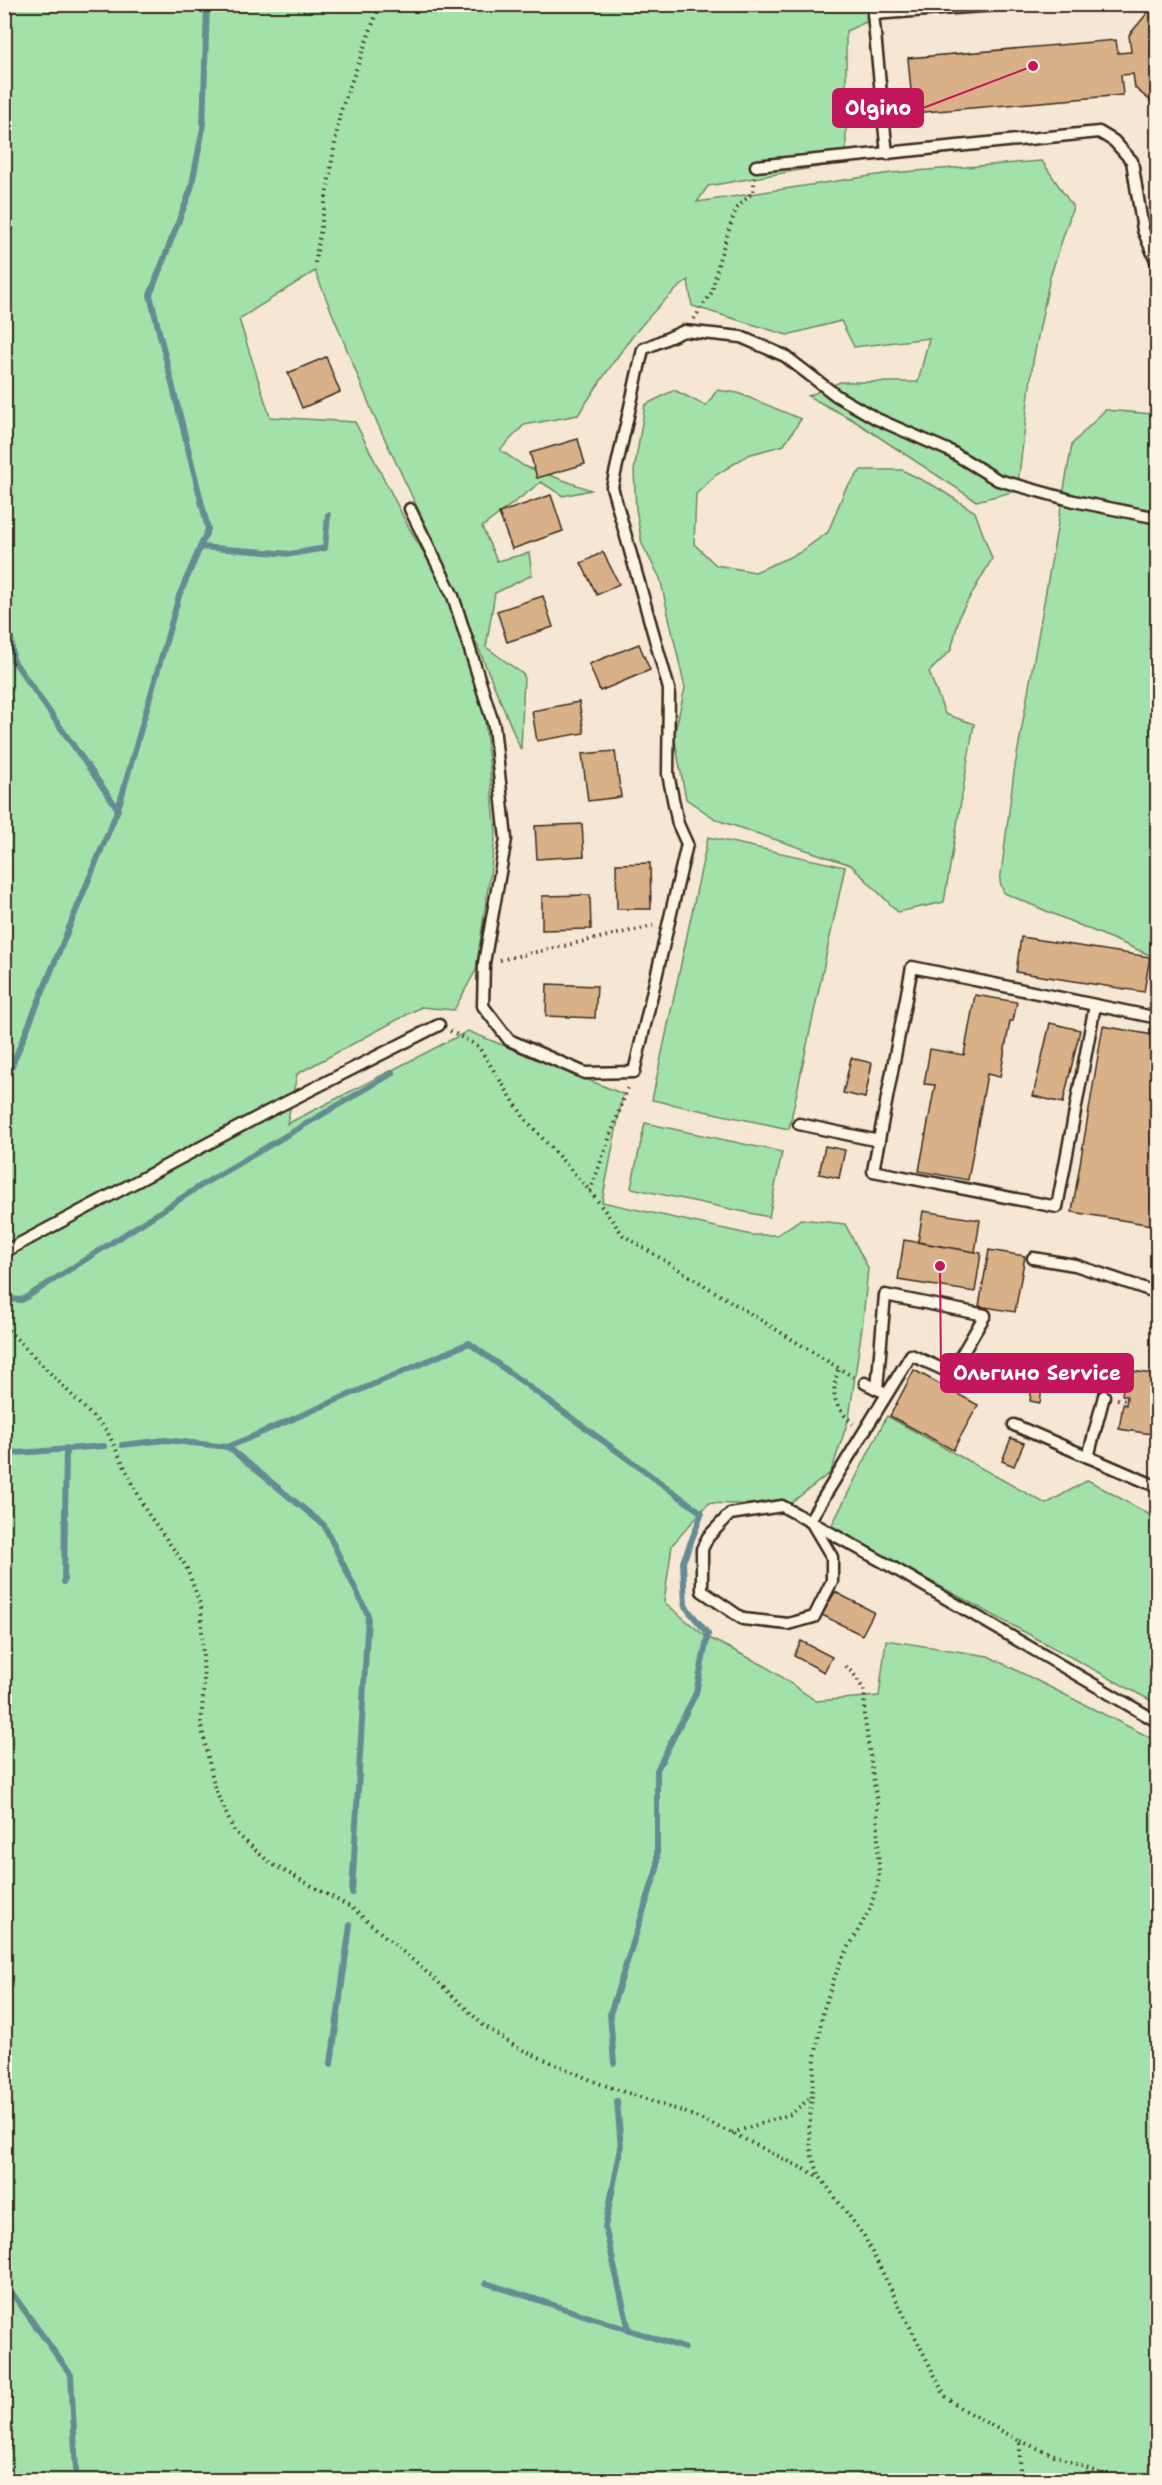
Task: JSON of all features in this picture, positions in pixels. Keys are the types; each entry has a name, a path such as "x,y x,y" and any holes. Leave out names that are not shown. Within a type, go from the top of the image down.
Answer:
{"lane":[{"path":"886,154 873,14 1009,4"},
{"path":"756,166 1099,132 1114,141 1132,160 1143,230 1158,265"},
{"path":"410,509 453,596 494,726 506,839 484,963 483,1006 509,1040 585,1072 634,1072 687,844 678,824 668,774 669,688 612,487 643,349 684,331 741,337 785,356 837,396 877,419 950,452 998,480 1074,501 1158,518"},
{"path":"1095,1005 1057,1207 873,1171 912,967 1158,1018"},
{"path":"4,1252 272,1110 440,1025"},
{"path":"799,1124 879,1141"},
{"path":"1033,1258 1075,1265 1158,1293"},
{"path":"810,1520 862,1433 882,1391 911,1355 951,1373 985,1315 885,1295 882,1391"},
{"path":"865,1383 882,1391"},
{"path":"1088,1457 1104,1396"},
{"path":"1014,1425 1158,1487"},
{"path":"810,1520 832,1557 832,1581 814,1617 788,1624 743,1619 702,1591 702,1549 708,1537 730,1514 782,1506 810,1520 1158,1722"}],"path":[{"path":"315,263 340,112 380,4"},
{"path":"684,331 703,309 712,292 719,260 736,209 753,192 756,166"},
{"path":"484,963 669,922"},
{"path":"440,1025 478,1046 525,1119 590,1191 623,1235 838,1370 865,1383"},
{"path":"590,1191 634,1072"},
{"path":"4,1326 107,1431 147,1511 186,1566 201,1605 204,1682 201,1725 215,1789 234,1831 270,1863 352,1908 438,1982 483,2025 516,2047 598,2083 684,2112 820,2177"},
{"path":"838,1370 833,1390 838,1410 862,1433"},
{"path":"1118,1399 1126,1400"},
{"path":"846,1666 865,1692 864,1714 877,1803 879,1879 870,1909 839,1965 823,2011 815,2058 809,2130 812,2156 820,2177 864,2236 945,2396 962,2409 1020,2441 1116,2481"},
{"path":"732,2133 791,2114 812,2097"},
{"path":"1020,2441 1020,2481"}],"green space":[{"path":"5,5 904,5 846,31 846,162 708,186 697,202 891,173 1042,161 1073,207 1050,277 1033,361 1017,491 976,501 853,420 808,396 840,382 918,382 929,338 854,347 841,321 787,335 692,306 688,280 641,325 578,415 524,425 500,450 524,466 591,490 563,496 541,482 482,527 497,561 529,553 532,575 495,593 486,647 524,675 521,750 436,547 374,416 315,271 239,319 270,417 355,422 409,528 447,593 484,710 496,833 476,970 454,1010 421,1007 297,1074 287,1124 468,1031 623,1094 602,1202 752,1235 777,1235 801,1219 845,1224 868,1268 849,1418 831,1472 787,1506 709,1503 672,1545 664,1602 705,1636 765,1666 816,1701 879,1696 886,1640 988,1656 1157,1741 1157,2480 5,2480"},
{"path":"674,390 706,406 717,390 738,393 801,419 784,445 748,455 716,475 696,494 694,544 716,565 755,572 799,553 828,532 845,490 861,470 902,470 936,487 975,512 992,559 960,614 951,650 929,672 945,714 974,724 944,902 898,912 851,865 717,820 686,799 674,736 685,688 660,578 642,544 636,509 634,471 645,405"},
{"path":"1105,410 1153,414 1158,424 1157,958 1004,893 1000,882 1014,772 1072,444"},
{"path":"708,837 845,867 789,1129 652,1100"},
{"path":"645,1123 782,1152 769,1217 631,1188"},
{"path":"887,1416 1046,1504 1088,1480 1157,1519 1157,1704 831,1527"}],"building":[{"path":"1155,4 1158,4 1158,107 1135,88 1133,74 1121,75 1123,95 913,113 908,58 1116,40 1118,53 1131,52 1129,35"},
{"path":"326,357 340,392 302,408 288,373"},
{"path":"578,439 585,464 537,478 530,453"},
{"path":"551,495 563,531 512,549 499,513"},
{"path":"603,552 619,584 597,595 581,563"},
{"path":"543,596 553,627 507,642 497,611"},
{"path":"639,644 650,670 600,691 589,664"},
{"path":"579,702 584,733 537,741 532,711"},
{"path":"615,751 621,797 588,801 582,754"},
{"path":"582,824 584,856 537,859 535,826"},
{"path":"650,863 651,909 617,909 616,864"},
{"path":"590,895 591,929 542,930 542,896"},
{"path":"1021,937 1150,957 1144,992 1016,972"},
{"path":"547,984 597,986 595,1018 546,1016"},
{"path":"975,995 1017,1002 1013,1021 1010,1021 1000,1077 987,1074 968,1180 919,1171 935,1085 924,1084 930,1049 964,1055"},
{"path":"1050,1023 1080,1030 1063,1103 1033,1096"},
{"path":"1103,1026 1158,1036 1158,1226 1072,1212"},
{"path":"851,1058 872,1063 865,1098 843,1093"},
{"path":"825,1146 845,1150 839,1178 819,1174"},
{"path":"923,1211 980,1220 975,1252 918,1242"},
{"path":"904,1240 981,1253 975,1292 898,1280"},
{"path":"989,1250 1025,1256 1015,1312 979,1306"},
{"path":"914,1370 978,1405 953,1450 890,1416"},
{"path":"1126,1370 1158,1375 1158,1435 1119,1429 1123,1404 1126,1405 1127,1396 1122,1395"},
{"path":"1032,1385 1042,1387 1040,1403 1030,1401"},
{"path":"1011,1438 1024,1443 1014,1466 1002,1461"},
{"path":"835,1592 874,1612 862,1635 822,1615"},
{"path":"801,1641 832,1657 824,1672 794,1656"}],"waterway":[{"path":"4,1085 118,809 179,596 208,529 150,295 191,189 203,128 207,4"},
{"path":"4,90 7,103 4,127"},
{"path":"200,547 291,554 325,548 328,515"},
{"path":"4,555 13,660 118,809"},
{"path":"4,1284 9,1299 22,1300 205,1183 393,1073"},
{"path":"122,1445 165,1440 228,1447 469,1343 702,1513 683,1562 685,1606 708,1634 696,1693 657,1770 657,1869 610,2014 614,2063"},
{"path":"4,1453 104,1446"},
{"path":"228,1447 324,1525 368,1615 352,1893"},
{"path":"64,1582 66,1448"},
{"path":"331,2064 350,1925"},
{"path":"617,2101 621,2148 605,2227 629,2330"},
{"path":"4,2282 71,2375 76,2470"},
{"path":"486,2283 684,2348"}],"place":[{"name":"Olgino","path":"1033,66"},
{"name":"Ольгино Service","path":"940,1266"}]}
